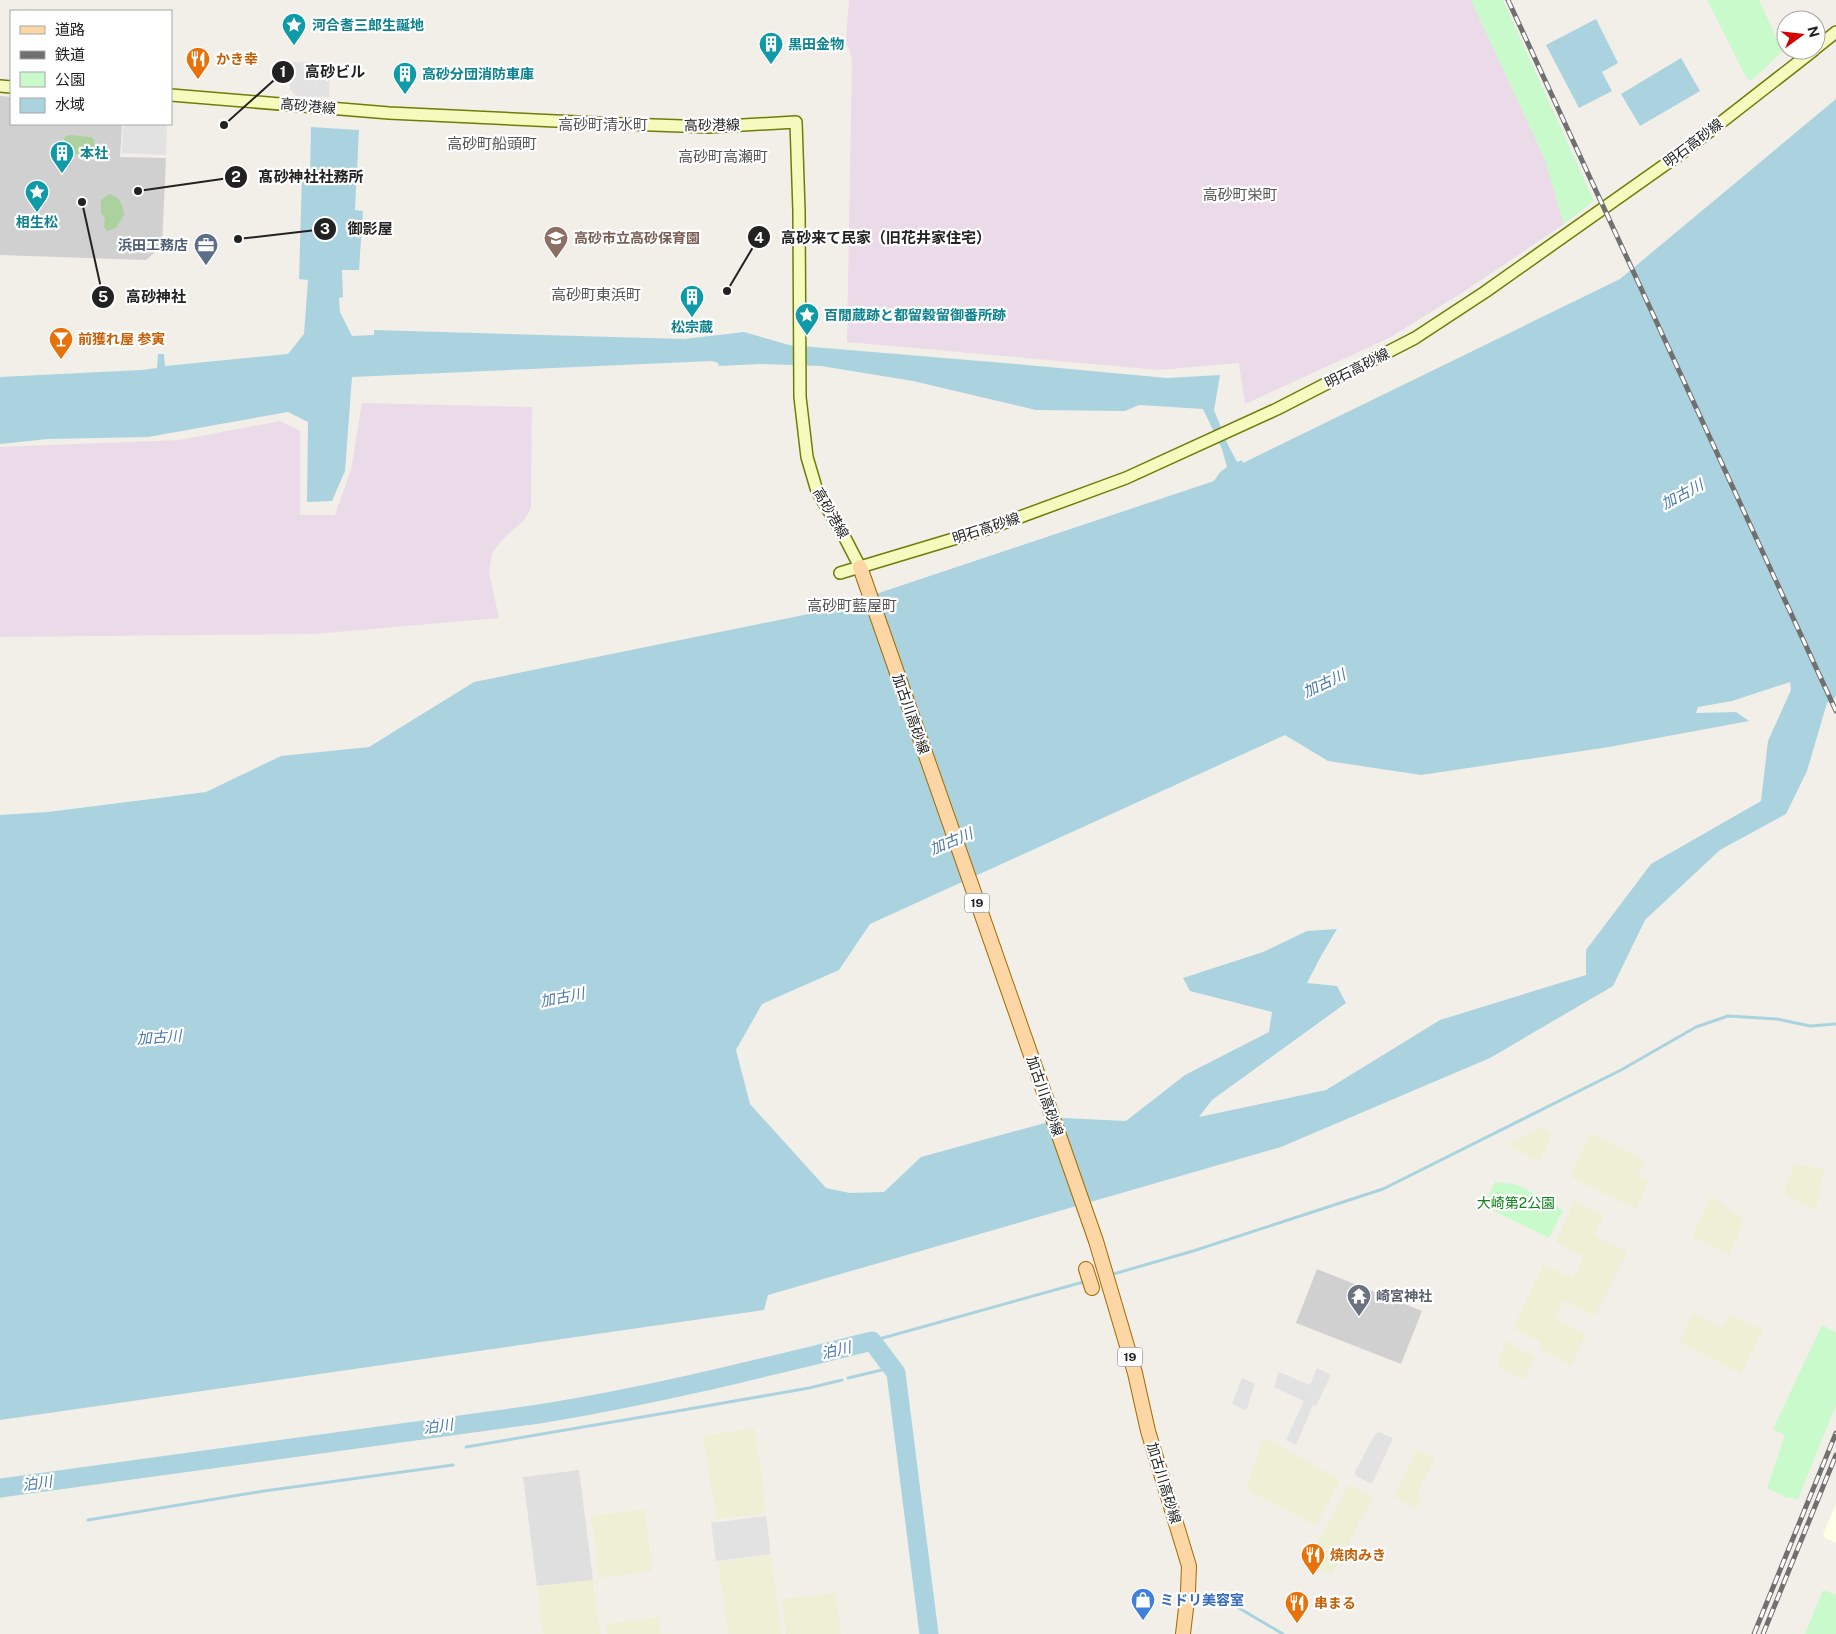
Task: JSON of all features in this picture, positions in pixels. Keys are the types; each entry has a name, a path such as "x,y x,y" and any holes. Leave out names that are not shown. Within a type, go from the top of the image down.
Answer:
{"main road":[{"name":"明石高砂線","path":"1826,40 1836,32"},
{"name":"明石高砂線","path":"840,573 862,572 1126,478 1277,409 1415,338 1486,292 1683,152 1801,60"},
{"name":"高砂港線","path":"172,95 389,113 598,123 708,127 796,122 799,211 800,370 805,441 810,469 817,491 845,538 862,572"},
{"name":"加古川高砂線","path":"862,572 1103,1263 1135,1373 1148,1431 1189,1566 1183,1634"},
{"path":"1086,1269 1092,1288"}],"shaded area":[{"path":"849,0 1471,0 1544,157 1564,224 1468,289 1389,338 1245,404 1239,363 1159,370 847,342 852,59 846,41"},
{"path":"291,62 319,63 319,73 330,73 329,97 296,96 290,89"},
{"path":"0,96 10,97 10,125 122,125 120,157 166,158 162,246 146,260 0,255"},
{"path":"123,125 167,125 166,155 122,153"},
{"path":"362,403 532,407 531,507 525,519 502,540 492,553 489,572 499,618 314,634 0,637 0,447 179,440 280,421 300,431 300,515 335,515 351,470"},
{"path":"1543,1127 1553,1134 1539,1162 1507,1145"},
{"path":"1594,1134 1645,1160 1638,1175 1649,1181 1636,1209 1572,1178 1571,1173 1589,1136"},
{"path":"1794,1164 1824,1169 1816,1209 1812,1210 1787,1194 1785,1189"},
{"path":"1711,1196 1727,1207 1709,1245 1693,1237 1697,1230 1695,1228"},
{"path":"1575,1201 1604,1215 1594,1236 1627,1252 1595,1316 1564,1301 1555,1319 1586,1334 1571,1365 1538,1348 1541,1342 1513,1328 1544,1264 1573,1279 1584,1257 1555,1242"},
{"path":"1728,1208 1744,1220 1729,1255 1710,1245"},
{"name":"崎宮神社","path":"1317,1269 1422,1311 1401,1364 1296,1323"},
{"path":"1693,1313 1722,1328 1730,1315 1763,1329 1741,1374 1679,1342"},
{"path":"1506,1341 1535,1357 1524,1379 1498,1366 1497,1361"},
{"path":"1317,1368 1331,1375 1316,1406 1313,1405 1296,1445 1286,1440 1304,1401 1274,1387 1279,1372 1310,1385"},
{"path":"1242,1378 1255,1384 1246,1411 1232,1404"},
{"path":"755,1428 766,1513 716,1519 710,1479 743,1474 710,1478 703,1436"},
{"path":"1379,1432 1393,1438 1372,1484 1356,1476 1355,1472 1375,1434"},
{"path":"1267,1439 1338,1478 1339,1482 1317,1524 1313,1524 1250,1491 1247,1485 1262,1440"},
{"path":"1417,1449 1435,1459 1417,1493 1422,1497 1416,1509 1394,1497"},
{"path":"579,1470 593,1580 537,1586 523,1477"},
{"path":"1351,1485 1373,1497 1332,1575 1307,1562 1348,1486"},
{"path":"1836,1504 1836,1543 1825,1538 1823,1534"},
{"path":"645,1509 653,1571 599,1578 591,1516"},
{"path":"766,1516 771,1554 716,1561 711,1523"},
{"path":"771,1555 782,1634 728,1634 718,1562"},
{"path":"593,1580 600,1634 543,1634 537,1587"},
{"path":"836,1593 841,1634 786,1634 781,1599"},
{"path":"659,1617 661,1634 607,1634 606,1624"}],"green space":[{"path":"1471,0 1503,0 1594,201 1564,224 1544,157"},
{"path":"1707,0 1759,0 1776,37 1776,58 1752,80 1747,79"},
{"path":"65,136 91,137 94,140 95,152 91,155 70,154 65,148 64,141"},
{"path":"109,194 116,197 120,202 124,215 116,228 107,231 104,227 105,219 101,213 101,200"},
{"name":"大崎第2公園","path":"1495,1182 1520,1186 1563,1210 1549,1238 1484,1206"},
{"path":"1822,1325 1836,1333 1836,1405 1798,1499 1785,1497 1767,1488 1785,1435 1773,1429"},
{"path":"1823,1590 1836,1595 1836,1634 1805,1634"}],"water":[{"path":"1596,19 1618,63 1602,72 1612,91 1579,108 1546,45"},
{"path":"1681,58 1700,91 1640,126 1621,94"},
{"name":"加古川","path":"1836,99 1836,697 1827,703 1807,771 1786,814 1720,850 1645,920 1613,986 1490,1058 1281,1147 768,1295 764,1310 0,1420 0,815 48,812 206,792 281,756 369,747 474,682 828,610 1214,481 1220,472 1227,467 1222,449 1203,409 1139,405 1125,411 1036,410 913,381 821,366 759,364 719,366 718,363 712,361 352,377 345,471 332,501 307,502 308,422 288,412 148,437 48,439 0,444 0,377 157,368 158,354 164,354 165,366 288,354 304,334 308,280 299,279 302,176 310,177 311,127 359,130 355,210 363,211 359,270 342,270 343,297 339,298 340,312 352,336 374,335 374,330 684,339 744,332 789,345 1167,378 1220,375 1214,410 1237,462 1242,460 1243,463 1620,279","holes":["1790,682 1791,690 1768,741 1761,801 1651,864 1586,950 1586,975 1440,1020 1326,1090 1199,1117 1212,1100 1346,1003 1337,986 1307,983 1337,929 1307,931 1263,952 1183,978 1190,991 1272,1012 1269,1032 1185,1075 1126,1121 1063,1118 921,1157 884,1192 850,1193 826,1188 750,1104 736,1050 762,1004 839,970 870,924 1285,735 1328,761 1421,775 1609,747 1749,721 1736,712 1696,713 1698,707 1732,701"]}],"waterway":[{"path":"1110,1275 1193,1251 1383,1189 1621,1070 1696,1027 1728,1016 1777,1019 1810,1026 1836,1024"},
{"path":"872,1341 1087,1281"},
{"name":"泊川","path":"0,1488 581,1407 665,1390 872,1341 896,1373 929,1634"},
{"path":"848,1378 886,1369 891,1366"},
{"path":"466,1447 809,1388 842,1380"},
{"path":"88,1520 264,1491 453,1465"},
{"path":"1214,1600 1232,1604 1283,1634"}],"railway":[{"path":"1508,0 1836,711"},
{"path":"1754,1634 1836,1433"},
{"path":"1763,1634 1836,1455"}],"place":[{"name":"河合耆三郎生誕地","path":"294,46"},
{"name":"黒田金物","path":"771,65"},
{"name":"かき幸","path":"198,80"},
{"name":"高砂分団消防車庫","path":"405,95"},
{"name":"高砂ビル","path":"224,125"},
{"name":"本社","path":"62,174"},
{"name":"髙砂神社社務所","path":"138,191"},
{"name":"高砂神社","path":"82,202"},
{"name":"相生松","path":"37,213"},
{"name":"御影屋","path":"238,239"},
{"name":"高砂市立高砂保育園","path":"556,259"},
{"name":"浜田工務店","path":"206,266"},
{"name":"高砂来て民家（旧花井家住宅）","path":"727,291"},
{"name":"松宗蔵","path":"692,318"},
{"name":"百閒蔵跡と都留穀留御番所跡","path":"807,336"},
{"name":"前獲れ屋 参寅","path":"61,360"},
{"name":"崎宮神社","path":"1359,1317"},
{"name":"焼肉みき","path":"1313,1576"},
{"name":"ミドリ美容室","path":"1143,1621"},
{"name":"串まる","path":"1297,1624"}],"district":[{"name":"高砂町清水町","path":"603,124"},
{"name":"高砂町船頭町","path":"492,143"},
{"name":"高砂町高瀬町","path":"723,156"},
{"name":"高砂町栄町","path":"1240,194"},
{"name":"高砂町東浜町","path":"596,294"},
{"name":"高砂町藍屋町","path":"852,605"}]}
